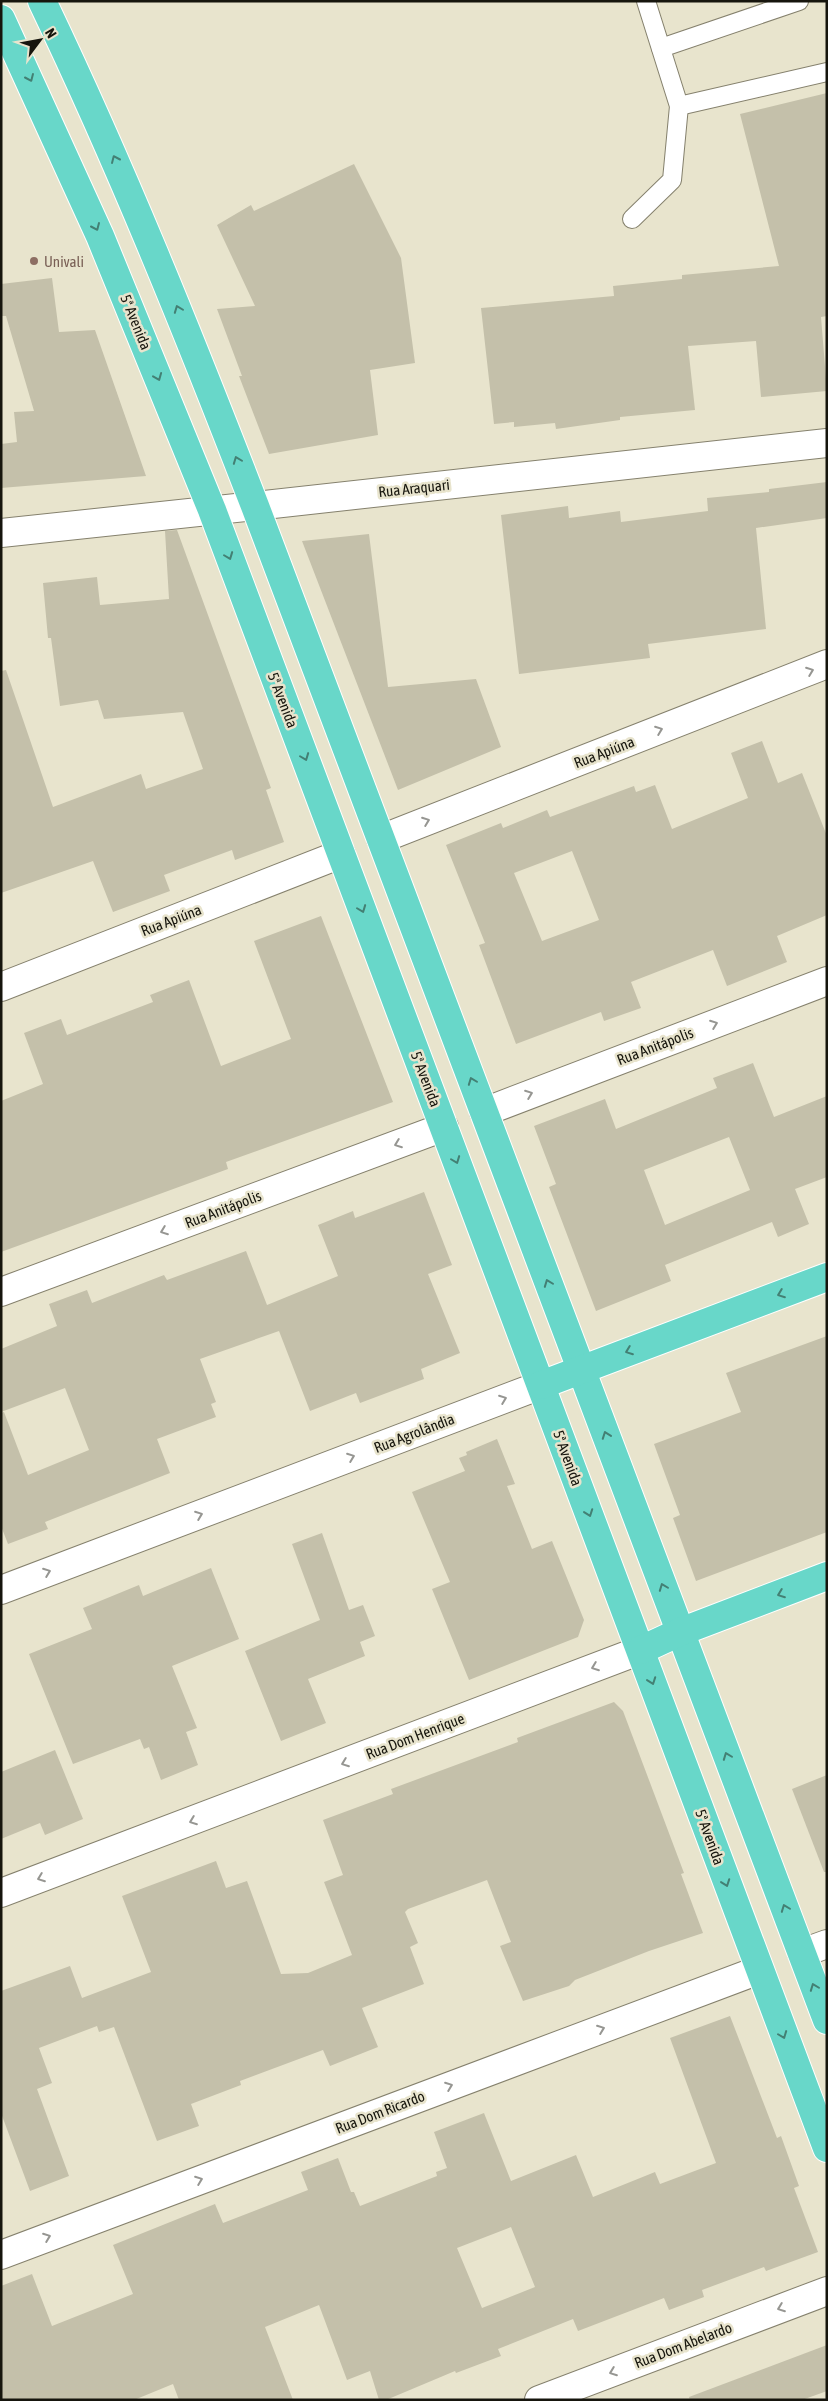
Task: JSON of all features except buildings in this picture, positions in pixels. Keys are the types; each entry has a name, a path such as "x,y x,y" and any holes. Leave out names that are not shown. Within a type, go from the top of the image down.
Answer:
{"main road":[{"path":"42,1 122,175 175,301 255,506 827,2020"},
{"name":"5ª Avenida","path":"1,19 100,236 212,510 827,2148"},
{"name":"Rua Agrolândia","path":"541,1385 827,1276"},
{"name":"Rua Dom Henrique","path":"640,1650 680,1632 827,1576"}],"street":[{"name":"Rua Araquari","path":"1,533 827,443"},
{"name":"Rua Apiúna","path":"380,839 827,664"},
{"name":"Rua Apiúna","path":"1,987 341,854"},
{"name":"Rua Anitápolis","path":"484,1112 827,981"},
{"name":"Rua Anitápolis","path":"1,1292 444,1127"},
{"name":"Rua Agrolândia","path":"1,1590 541,1385"},
{"name":"Rua Dom Henrique","path":"1,1893 640,1650"},
{"path":"802,1953 827,1944"},
{"name":"Rua Dom Ricardo","path":"1,2254 759,1970"},
{"name":"Rua Dom Abelardo","path":"539,2400 827,2291"}],"lane":[{"path":"632,219 672,180 679,106 646,1"},
{"path":"661,48 799,1"},
{"path":"679,106 827,72"}],"place":[{"name":"Univali","path":"34,261"}]}
